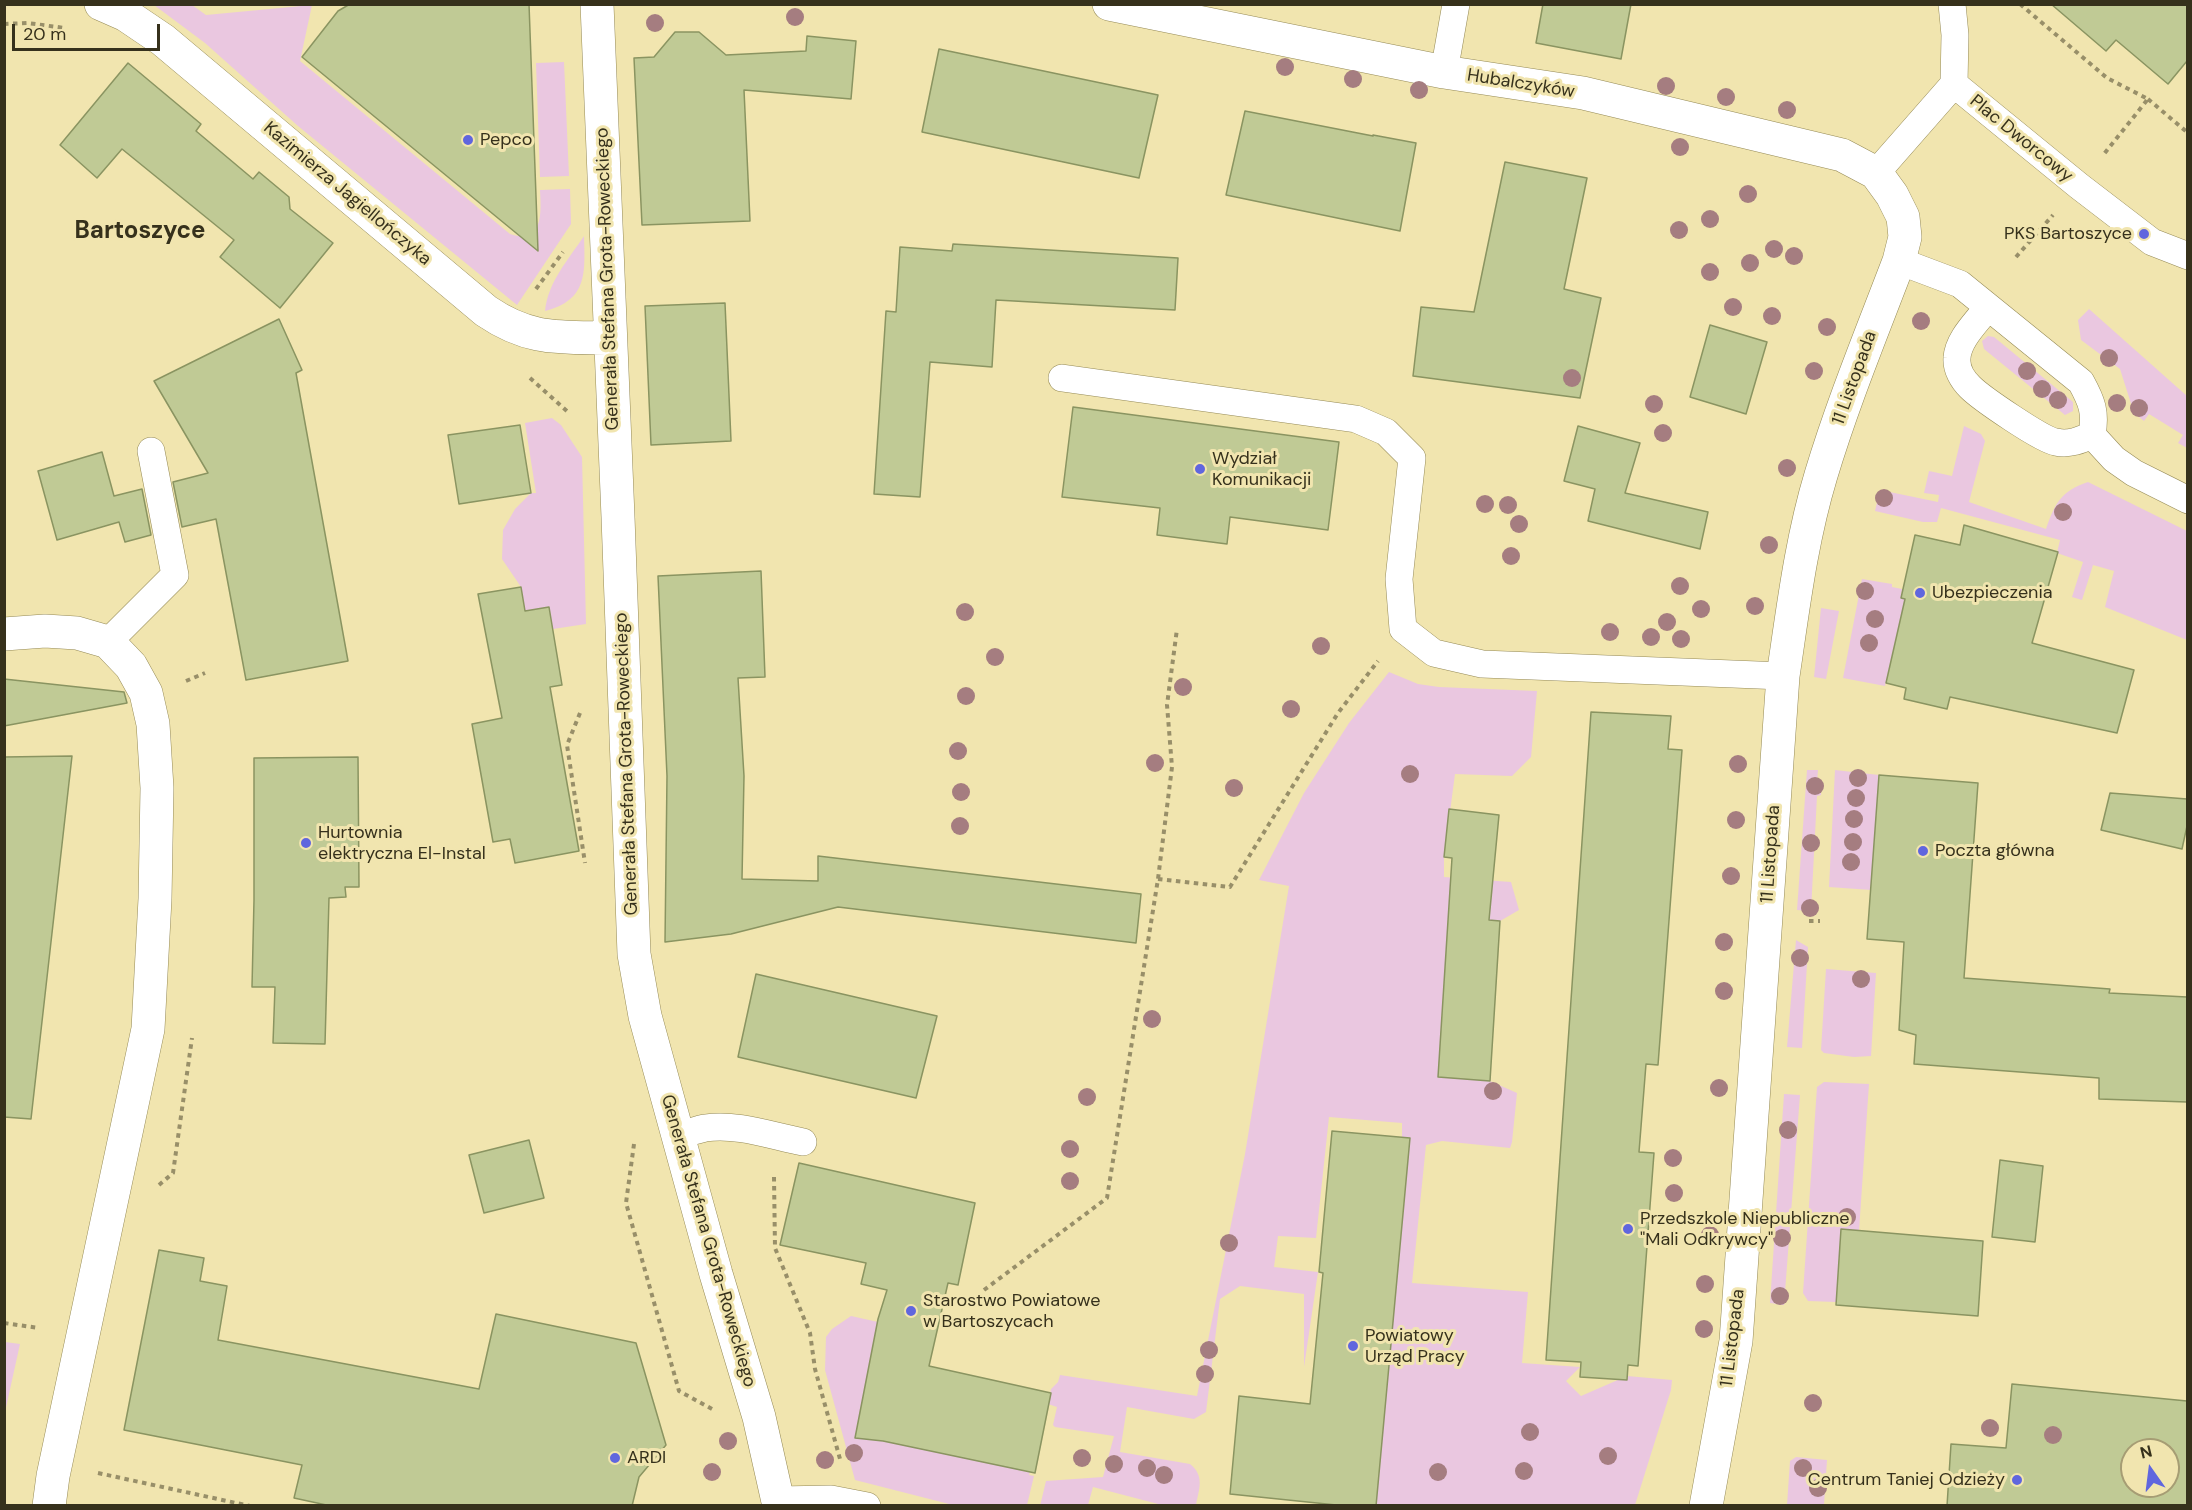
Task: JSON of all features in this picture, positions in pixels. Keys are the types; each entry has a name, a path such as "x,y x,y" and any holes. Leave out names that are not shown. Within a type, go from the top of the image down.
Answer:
{"street":[{"name":"Kazimierza Jagiellończyka","path":"101,4 126,15 163,40 500,321 528,333 557,337 610,338"},
{"name":"Generała Stefana Grota-Roweckiego","path":"597,4 634,954 645,1016 716,1274 759,1417 779,1503"},
{"name":"Hubalczyków","path":"1109,4 1444,72 1583,93 1842,154 1876,174 1892,195 1903,217"},
{"name":"11 Listopada","path":"1706,1506 1736,1341 1784,676 1798,568 1820,476 1846,399 1899,261 1905,237 1903,217"},
{"path":"4,634 45,631 77,633 108,642 131,666 146,693 153,724 157,799 148,1029 53,1476 49,1506"}],"lane":[{"path":"1444,72 1456,4"},
{"path":"1952,4 1954,84"},
{"name":"Plac Dworcowy","path":"1876,174 1954,84 2152,242 2187,256"},
{"path":"1899,261 1960,284 2081,381 2091,400 2095,416 2092,435"},
{"path":"1988,307 1959,345 1957,360 1959,373 1970,388 2040,436 2057,442 2075,442 2092,435"},
{"path":"1062,378 1356,419 1386,432 1412,459 1399,579 1403,629 1434,653 1482,664 1784,676"},
{"path":"2092,435 2114,459 2134,473 2187,500"},
{"path":"108,642 175,574 151,451"},
{"path":"678,1136 705,1128 724,1128 803,1142"},
{"path":"779,1503 831,1499 867,1506"}],"path":[{"path":"2020,4 2107,78 2148,99 2187,133"},
{"path":"2115,140 2148,99"},
{"path":"984,1290 1107,1198 1158,879 1172,767 1167,705 1177,629"},
{"path":"1158,879 1230,887 1338,713 1403,629"},
{"path":"773,1136 775,1248 810,1333 815,1370 845,1476 831,1499"},
{"path":"96,1473 250,1506"}],"shaded area":[{"path":"154,5 192,5 206,15 312,5 300,61 510,234 521,236 535,231 541,208 540,190 570,189 571,224 517,305 298,126 205,43"},
{"path":"564,62 569,176 540,177 536,63"},
{"path":"584,236 581,283 569,300 545,311 554,281"},
{"path":"2089,309 2187,396 2187,448 2178,443 2183,435 2149,414 2144,421 2134,413 2120,369 2081,340 2078,320"},
{"path":"1988,336 1994,337 2073,402 2073,411 2065,415 1984,349 1982,341"},
{"path":"552,418 561,425 582,457 586,624 553,629 525,611 521,587 502,559 503,530 515,509 531,493 536,493 525,423"},
{"path":"1964,426 1981,434 1985,441 1969,502 2046,529 2060,499 2071,489 2088,482 2187,531 2187,640 2105,607 2114,571 2093,565 2082,600 2072,597 2083,562 2057,553 2060,540 1941,508 1937,522 1923,522 1875,511 1880,490 1938,502 1939,495 1924,493 1929,471 1952,476"},
{"path":"1862,579 1892,584 1892,587 1902,589 1901,597 1905,599 1885,686 1843,678"},
{"path":"1821,608 1839,611 1826,679 1814,677"},
{"path":"1389,672 1418,684 1439,687 1537,691 1531,757 1512,776 1455,774 1444,857 1444,877 1511,882 1519,910 1500,921 1448,918 1438,1077 1490,1081 1517,1093 1512,1142 1510,1148 1442,1141 1426,1145 1412,1283 1528,1292 1522,1363 1580,1367 1566,1381 1581,1396 1627,1376 1672,1380 1671,1390 1635,1505 1376,1505 1410,1138 1402,1138 1402,1123 1329,1117 1316,1238 1278,1236 1274,1267 1318,1272 1304,1367 1304,1294 1240,1286 1220,1299 1206,1412 1194,1419 1127,1407 1120,1452 1190,1464 1198,1473 1199,1478 1196,1505 1162,1505 1093,1487 1088,1505 1040,1506 1046,1481 1103,1477 1114,1436 1053,1425 1057,1407 1048,1404 1051,1389 1058,1382 1060,1375 1197,1396 1245,1154 1289,886 1259,880 1304,793 1349,723"},
{"path":"1807,770 1818,770 1817,782 1821,782 1821,795 1817,796 1811,911 1797,910"},
{"path":"1835,770 1879,775 1871,890 1829,887"},
{"path":"1796,940 1808,947 1802,1048 1787,1047"},
{"path":"1826,969 1876,973 1871,1056 1854,1057 1824,1053 1821,1050"},
{"path":"1824,1082 1869,1084 1859,1231 1841,1229 1836,1302 1808,1301 1803,1293 1817,1087"},
{"path":"1784,1094 1800,1095 1784,1305 1770,1303"},
{"path":"851,1316 878,1322 861,1436 1030,1472 1029,1475 1034,1476 1027,1505 953,1505 855,1480 825,1370 826,1337 832,1329"},
{"path":"4,1342 20,1344 5,1412"},
{"path":"1796,1457 1827,1460 1824,1505 1787,1505 1790,1461"}],"building":[{"name":"Pepco","path":"350,4 529,4 538,251 302,57 338,11"},
{"path":"1543,4 1631,4 1621,59 1536,43"},
{"path":"2051,4 2187,4 2187,61 2168,84 2116,40 2106,51"},
{"path":"675,32 699,32 726,55 806,51 807,36 856,41 851,99 744,90 750,221 642,225 634,58 654,57"},
{"path":"939,49 1158,95 1139,178 922,132"},
{"path":"128,63 201,124 196,131 253,179 259,172 289,197 290,209 333,243 280,308 220,257 234,240 122,149 97,178 60,145"},
{"path":"1245,111 1416,143 1400,231 1226,195"},
{"path":"1505,162 1587,178 1564,289 1601,298 1580,398 1413,376 1421,307 1474,312"},
{"path":"953,244 1178,258 1175,310 996,300 992,367 930,362 920,497 874,494 886,311 896,312 900,247 952,251"},
{"path":"725,303 731,441 651,445 645,306"},
{"path":"279,319 302,370 296,373 348,661 246,680 216,519 182,527 173,482 208,473 154,381"},
{"path":"1710,325 1767,342 1746,414 1690,397"},
{"name":"Wydział Komunikacji","path":"1073,407 1339,442 1328,530 1230,517 1227,544 1157,535 1160,508 1062,497"},
{"path":"520,425 531,493 459,504 448,435"},
{"path":"1578,426 1640,443 1625,493 1708,512 1700,549 1588,521 1595,489 1564,481"},
{"path":"102,452 114,496 142,489 151,535 125,542 119,522 57,540 38,471"},
{"path":"1964,525 2058,552 2032,643 2134,670 2117,733 1950,697 1947,709 1904,699 1906,688 1886,683 1905,599 1901,598 1915,535 1960,545"},
{"path":"761,571 765,677 738,678 744,776 742,879 818,881 818,856 1141,894 1136,943 838,907 731,934 665,942 667,776 658,576"},
{"path":"521,587 525,611 549,607 562,685 550,687 579,851 515,863 510,839 493,842 472,724 502,718 478,594"},
{"path":"4,679 124,692 127,703 4,726"},
{"path":"1591,712 1671,716 1668,749 1682,750 1658,1065 1646,1064 1639,1152 1654,1153 1638,1366 1628,1365 1627,1380 1580,1377 1581,1362 1546,1360"},
{"path":"72,756 31,1119 4,1117 4,757"},
{"path":"358,757 359,887 345,887 346,897 329,898 325,1044 273,1043 275,987 252,987 254,758"},
{"path":"1879,775 1978,783 1964,978 2110,989 2109,993 2187,997 2187,1102 2099,1099 2099,1078 1914,1064 1916,1035 1899,1030 1904,942 1867,939"},
{"path":"2110,793 2187,799 2187,826 2182,849 2101,830"},
{"path":"1449,809 1499,815 1489,920 1500,921 1490,1081 1438,1077 1452,858 1444,857"},
{"path":"756,974 937,1016 916,1098 738,1057"},
{"name":"Powiatowy Urząd Pracy","path":"1332,1131 1410,1138 1376,1506 1346,1506 1230,1494 1239,1396 1310,1404 1323,1273 1319,1272"},
{"path":"529,1140 544,1198 484,1213 469,1155"},
{"path":"2000,1160 2043,1166 2035,1242 1992,1237"},
{"name":"Starostwo Powiatowe w Bartoszycach","path":"799,1163 975,1203 958,1285 948,1283 929,1366 1051,1393 1035,1473 883,1441 855,1438 878,1319 887,1290 861,1284 866,1263 780,1245"},
{"path":"1841,1229 1983,1241 1978,1316 1836,1305"},
{"path":"159,1250 204,1258 200,1281 227,1286 218,1340 479,1389 496,1314 636,1343 666,1445 639,1477 632,1506 331,1506 294,1498 302,1465 124,1430"},
{"path":"2012,1384 2187,1401 2187,1506 1947,1506 1951,1444 2006,1448"}],"place":[{"name":"Pepco","path":"468,140"},
{"name":"PKS Bartoszyce","path":"2144,234"},
{"name":"Wydział Komunikacji","path":"1200,469"},
{"name":"Ubezpieczenia","path":"1920,593"},
{"name":"Hurtownia elektryczna El-Instal","path":"306,843"},
{"name":"Poczta główna","path":"1923,851"},
{"name":"Przedszkole Niepubliczne \"Mali Odkrywcy\"","path":"1628,1229"},
{"name":"Starostwo Powiatowe w Bartoszycach","path":"911,1311"},
{"name":"Powiatowy Urząd Pracy","path":"1353,1346"},
{"name":"ARDI","path":"615,1458"},
{"name":"Centrum Taniej Odzieży","path":"2017,1480"}],"district":[{"name":"Bartoszyce","path":"140,232"}]}
